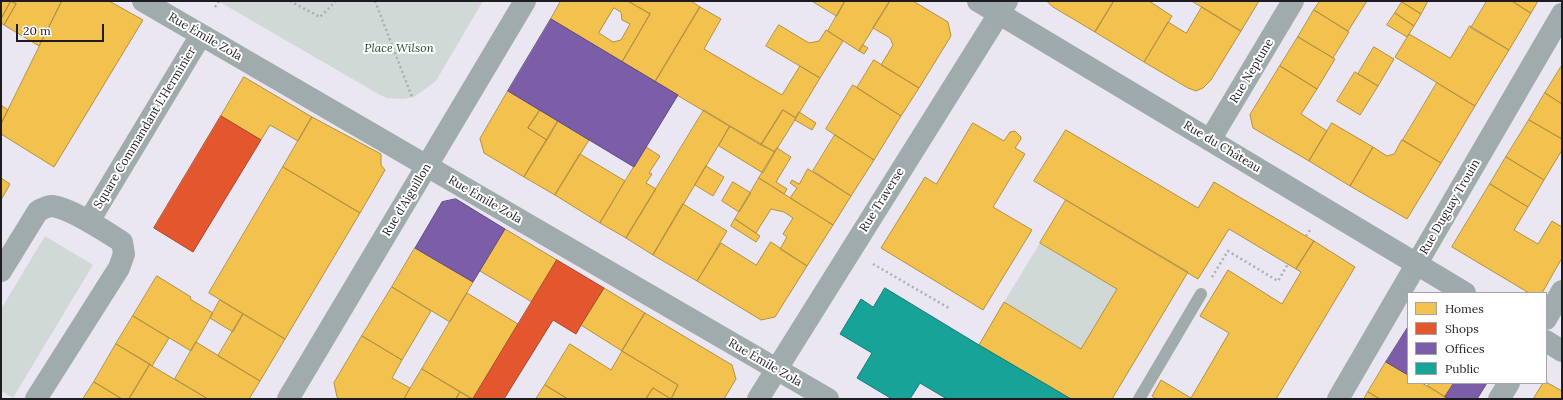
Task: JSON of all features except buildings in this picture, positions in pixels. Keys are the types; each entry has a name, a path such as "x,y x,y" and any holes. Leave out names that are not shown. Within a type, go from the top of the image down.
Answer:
{"main road":[{"name":"Rue du Château","path":"978,1 1003,7 1210,140 1463,292"},
{"path":"1547,342 1562,351"}],"street":[{"name":"Rue Émile Zola","path":"143,1 828,399"},
{"name":"Rue d'Aiguillon","path":"288,399 525,1"},
{"name":"Rue Neptune","path":"1210,140 1293,1"},
{"name":"Rue Traverse","path":"758,399 1003,7"},
{"name":"Rue Duguay Trouin","path":"1338,399 1562,14"},
{"name":"Square Commandant L'Herminier","path":"88,221 202,35"},
{"name":"Square Commandant L'Herminier","path":"1,271 38,211 52,206 88,221 122,242 124,254 122,261 36,399"},
{"path":"1547,317 1562,291"},
{"path":"1499,399 1508,384"}],"lane":[{"path":"1139,399 1201,294"}],"path":[{"path":"215,7 219,1"},
{"path":"290,1 320,17 336,1"},
{"path":"375,1 412,97"},
{"path":"850,251 949,308"},
{"path":"1201,294 1228,252 1278,280 1288,264"}],"green space":[{"name":"Place Wilson","path":"218,1 483,1 436,81 414,97 404,99 387,98 380,95"},
{"path":"45,236 93,265 13,398 1,391 1,309"},
{"path":"1040,243 1117,289 1081,349 1004,302"}]}
